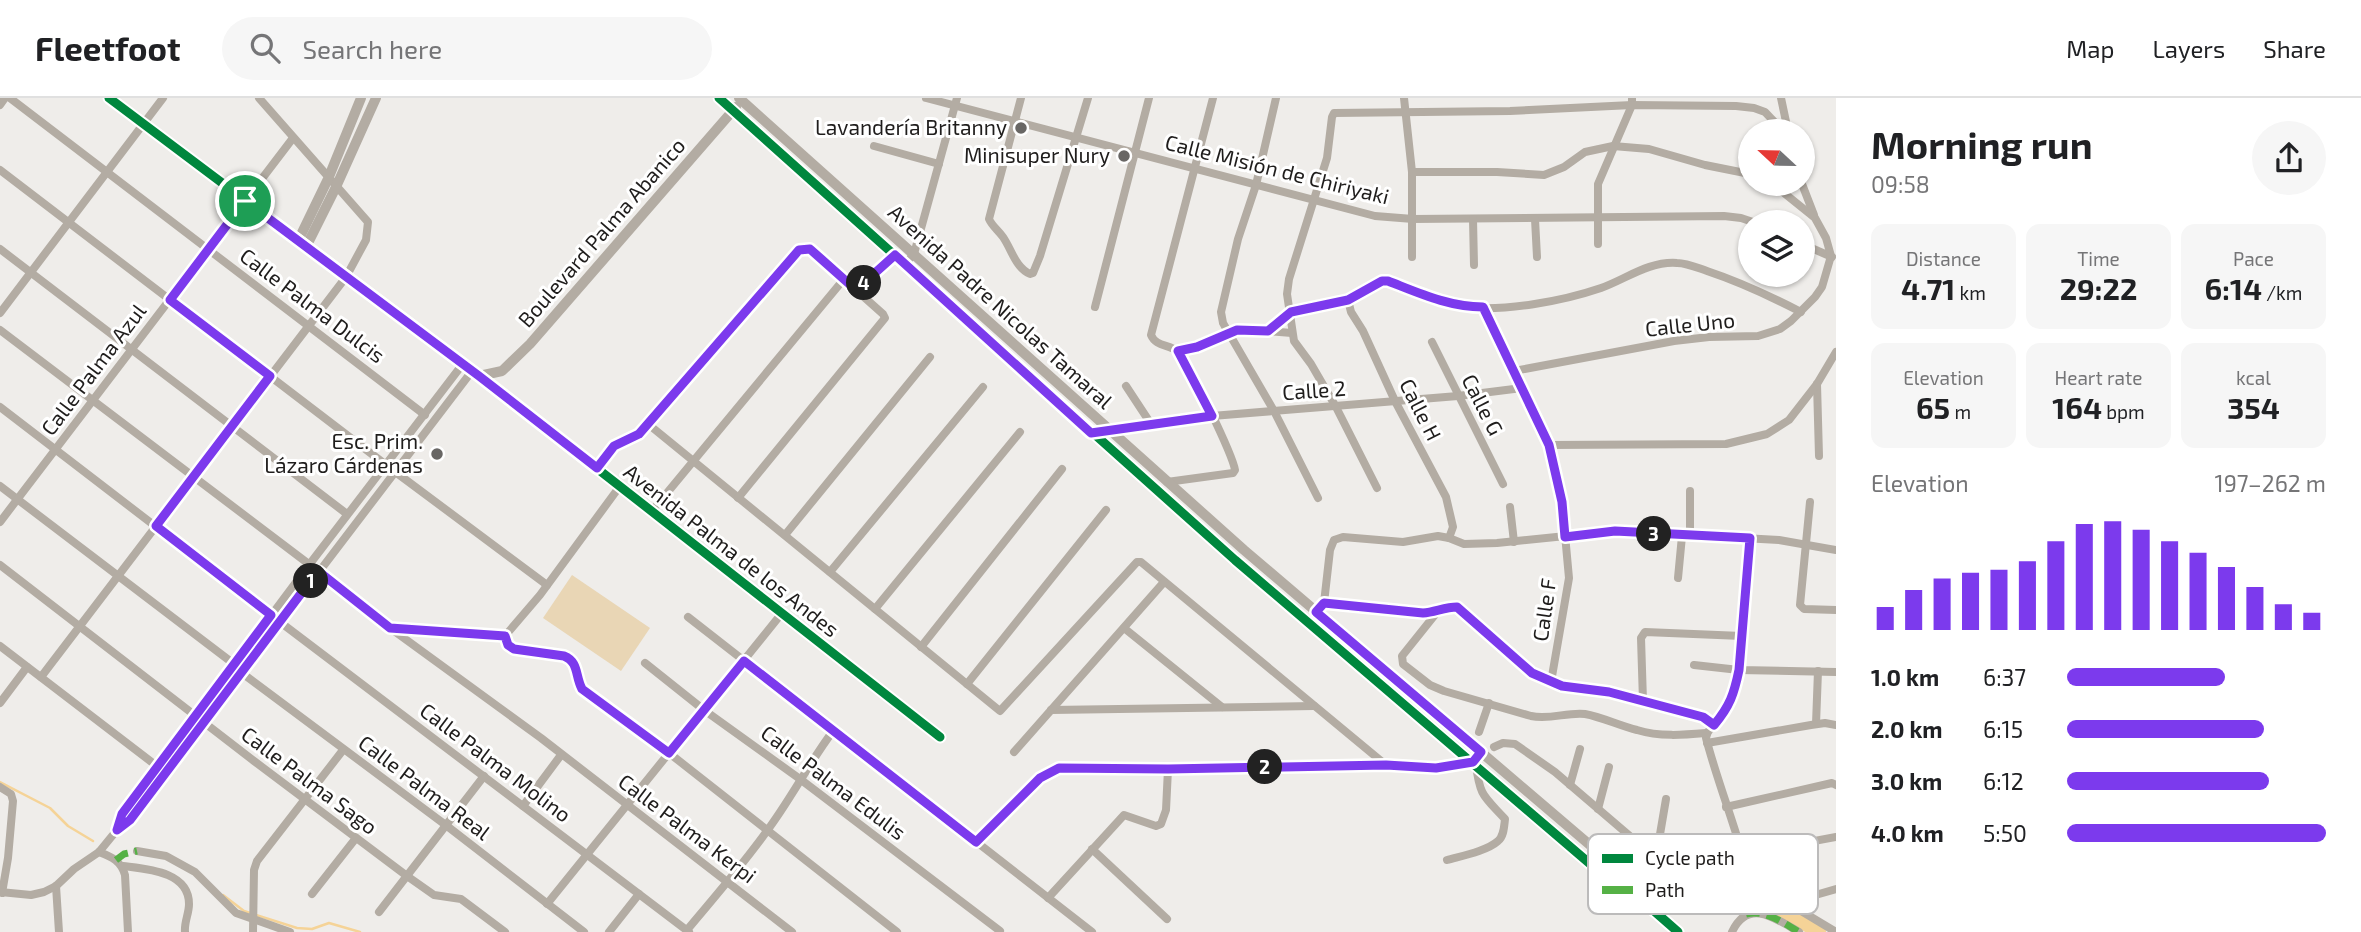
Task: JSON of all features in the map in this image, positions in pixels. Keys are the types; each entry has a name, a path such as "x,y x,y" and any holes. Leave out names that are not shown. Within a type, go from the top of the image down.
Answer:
{"street":[{"path":"0,105 8,98"},
{"name":"Calle Palma Dulcis","path":"8,98 425,415"},
{"path":"109,98 302,244 376,98"},
{"path":"0,313 163,98"},
{"path":"41,677 346,277 366,240 368,222 259,98"},
{"path":"332,183 361,98"},
{"name":"Avenida Padre Nicolas Tamaral","path":"719,98 1235,560 1588,862"},
{"name":"Avenida Padre Nicolas Tamaral","path":"740,98 1167,482 1588,843"},
{"name":"Boulevard Palma Abanico","path":"57,886 74,869 99,852 117,830 130,820 394,471 475,374 502,371 530,344 734,111 740,98"},
{"name":"Calle Misión de Chiriyaki","path":"926,98 956,102 1016,121 1374,216 1413,219 1738,218"},
{"path":"1021,98 989,219 1002,235 1012,256 1025,272 1030,274 1033,273 1040,256 1088,98"},
{"path":"1095,307 1149,98"},
{"path":"1213,98 1151,335 1152,340 1178,351 1197,347 1242,329 1292,333"},
{"path":"1276,98 1256,185 1222,300 1221,312 1223,323 1274,411 1318,498"},
{"path":"1404,98 1412,172 1412,257"},
{"path":"1781,98 1784,119"},
{"path":"905,264 914,254 956,102"},
{"path":"1598,244 1598,184 1632,102"},
{"path":"1377,488 1336,407 1294,341 1287,295 1289,279 1327,158 1334,113 1575,109 1632,102 1754,108 1765,112 1773,119"},
{"name":"Calle Palma Azul","path":"0,522 293,138"},
{"path":"874,146 939,164"},
{"path":"1412,172 1544,175 1564,167 1585,152 1613,146 1649,149 1738,171"},
{"path":"0,170 547,585"},
{"path":"1788,196 1805,210"},
{"path":"1815,218 1833,257"},
{"path":"1473,219 1474,265"},
{"path":"1535,219 1536,257"},
{"path":"1826,238 1836,233"},
{"name":"Avenida Palma de los Andes","path":"302,244 597,468 940,737"},
{"path":"0,249 347,514"},
{"path":"597,468 614,446 639,434 799,250 810,249 885,318 738,498"},
{"path":"1815,249 1833,257"},
{"path":"856,290 895,255"},
{"name":"Calle Uno","path":"1514,371 1674,341 1758,336 1780,329 1801,312 1822,287 1833,257"},
{"path":"1268,331 1291,312 1348,300 1376,284 1388,281 1463,307 1522,305 1575,296 1607,285 1635,271 1673,262 1749,287 1801,312"},
{"path":"652,511 844,279"},
{"name":"Calle H","path":"1348,300 1351,312 1363,331 1395,401 1446,497 1453,527 1449,538"},
{"name":"Calle F","path":"1483,307 1549,445 1562,502 1569,578 1551,682"},
{"path":"0,330 309,565"},
{"name":"Calle G","path":"1432,342 1503,484"},
{"path":"1167,482 1233,473 1236,470 1178,351"},
{"path":"1549,445 1705,445 1745,441 1767,434 1789,420 1817,384 1836,352"},
{"path":"785,536 930,357"},
{"name":"Boulevard Palma Abanico","path":"117,830 122,814 462,365"},
{"path":"1817,384 1819,456"},
{"path":"1126,386 1151,424"},
{"path":"830,572 983,387"},
{"name":"Calle 2","path":"1091,433 1212,416 1458,396 1522,388"},
{"path":"0,407 271,615"},
{"path":"648,424 1000,711 1137,562 1141,562 1386,765"},
{"path":"875,609 1020,432"},
{"path":"921,647 1062,469"},
{"path":"0,486 234,664"},
{"path":"505,636 547,585 620,486"},
{"path":"1678,578 1686,536 1690,491"},
{"path":"1810,502 1801,608 1836,610"},
{"path":"1510,507 1514,542"},
{"path":"967,684 1106,510"},
{"path":"1316,612 1324,603 1330,550 1334,540 1343,537 1404,542 1437,536 1464,544 1514,542 1615,531 1750,538 1836,550"},
{"path":"1736,834 1707,743 1707,733 1728,708 1739,670 1750,538"},
{"name":"Calle Palma Sago","path":"0,565 407,876 435,895 461,899 505,932"},
{"name":"Calle Palma Kerpi","path":"309,565 390,628 530,729 792,932"},
{"path":"1014,752 1164,582"},
{"path":"1324,603 1387,611 1438,611"},
{"path":"1707,733 1682,735 1639,731 1585,714 1544,719 1430,685 1403,664 1402,656 1438,611 1445,607 1457,607 1532,673 1551,682 1609,692 1703,717 1714,725"},
{"path":"547,904 782,613"},
{"path":"688,617 1092,932"},
{"name":"Calle Palma Molino","path":"280,622 688,931"},
{"path":"390,628 505,636"},
{"path":"1124,628 1222,707"},
{"path":"1643,701 1641,638 1645,632 1742,635"},
{"path":"505,636 508,645 514,649 571,659 575,663 577,681 582,689 669,753 897,932"},
{"path":"0,646 166,773"},
{"name":"Calle Palma Edulis","path":"645,663 1000,931"},
{"path":"1694,665 1739,670 1836,671"},
{"path":"0,702 27,667"},
{"path":"1816,724 1818,671"},
{"name":"Calle Palma Real","path":"242,673 584,932"},
{"path":"1479,732 1489,704"},
{"path":"1051,710 1314,706"},
{"path":"1707,743 1816,724 1836,725"},
{"path":"688,931 767,830 833,730"},
{"path":"1494,747 1503,743 1515,744 1570,785 1627,834"},
{"path":"1570,785 1580,749"},
{"path":"253,932 254,870 257,861 343,750"},
{"path":"1447,860 1472,853 1498,841 1504,831 1505,819 1479,788 1475,764 1481,752"},
{"path":"523,806 561,755"},
{"path":"976,842 1040,778 1059,768 1386,765 1436,768 1475,764"},
{"path":"1598,809 1609,767"},
{"path":"1048,898 1124,815 1156,826 1161,824 1166,810 1168,769"},
{"path":"379,912 484,776"},
{"path":"1726,807 1832,783 1836,785"},
{"path":"0,787 11,794 13,801 8,858 1,892 31,895 57,886 59,932"},
{"path":"1660,834 1666,799"},
{"path":"1818,840 1836,837"},
{"path":"312,894 356,838"},
{"path":"1092,849 1167,919"},
{"path":"137,850 166,856 195,872 236,913 253,914 290,932"},
{"path":"99,852 123,866 169,874 186,890 189,904 185,932"},
{"path":"123,866 128,932"},
{"path":"1818,894 1836,889"},
{"path":"609,932 639,894"},
{"name":"Avenida Padre Nicolas Tamaral","path":"1658,914 1678,932"},
{"path":"1732,932 1736,923 1746,914"},
{"path":"1763,914 1799,932"},
{"path":"1808,914 1836,932"}],"shaded area":[{"path":"572,575 650,628 621,671 543,618"}],"waterway":[{"path":"0,782 50,808 68,826 93,841"},
{"path":"223,895 244,911 297,928 312,929 329,923 360,932"},
{"path":"1787,914 1819,932"}],"marked path":[{"path":"116,860 124,854 137,851"},
{"path":"1764,914 1799,932"}],"cycle path":[{"path":"109,98 479,376 940,737"},
{"path":"719,98 1235,560 1588,862"},
{"path":"1658,914 1678,932"}],"place":[{"name":"Lavandería Britanny","path":"1021,128"},
{"name":"Minisuper Nury","path":"1124,156"},
{"name":"Esc. Prim. Lázaro Cárdenas","path":"437,454"}],"route":[{"path":"245,201 408,322 597,468 614,446 639,434 799,250 804,248 810,249 856,290 895,255 1091,433 1212,416 1178,351 1214,341 1237,330 1268,331 1291,312 1348,300 1382,281 1463,307 1483,307 1549,445 1562,502 1565,537 1615,531 1750,538 1735,691 1728,708 1714,725 1703,717 1609,692 1562,686 1545,680 1532,673 1457,607 1423,613 1324,603 1316,612 1481,752 1473,762 1436,768 1386,765 1059,768 1040,778 976,842 744,661 669,753 582,689 577,681 575,663 571,659 514,649 508,645 505,636 390,628 318,571 130,820 117,830 122,814 271,615 156,526 270,376 170,300 245,201"}]}
